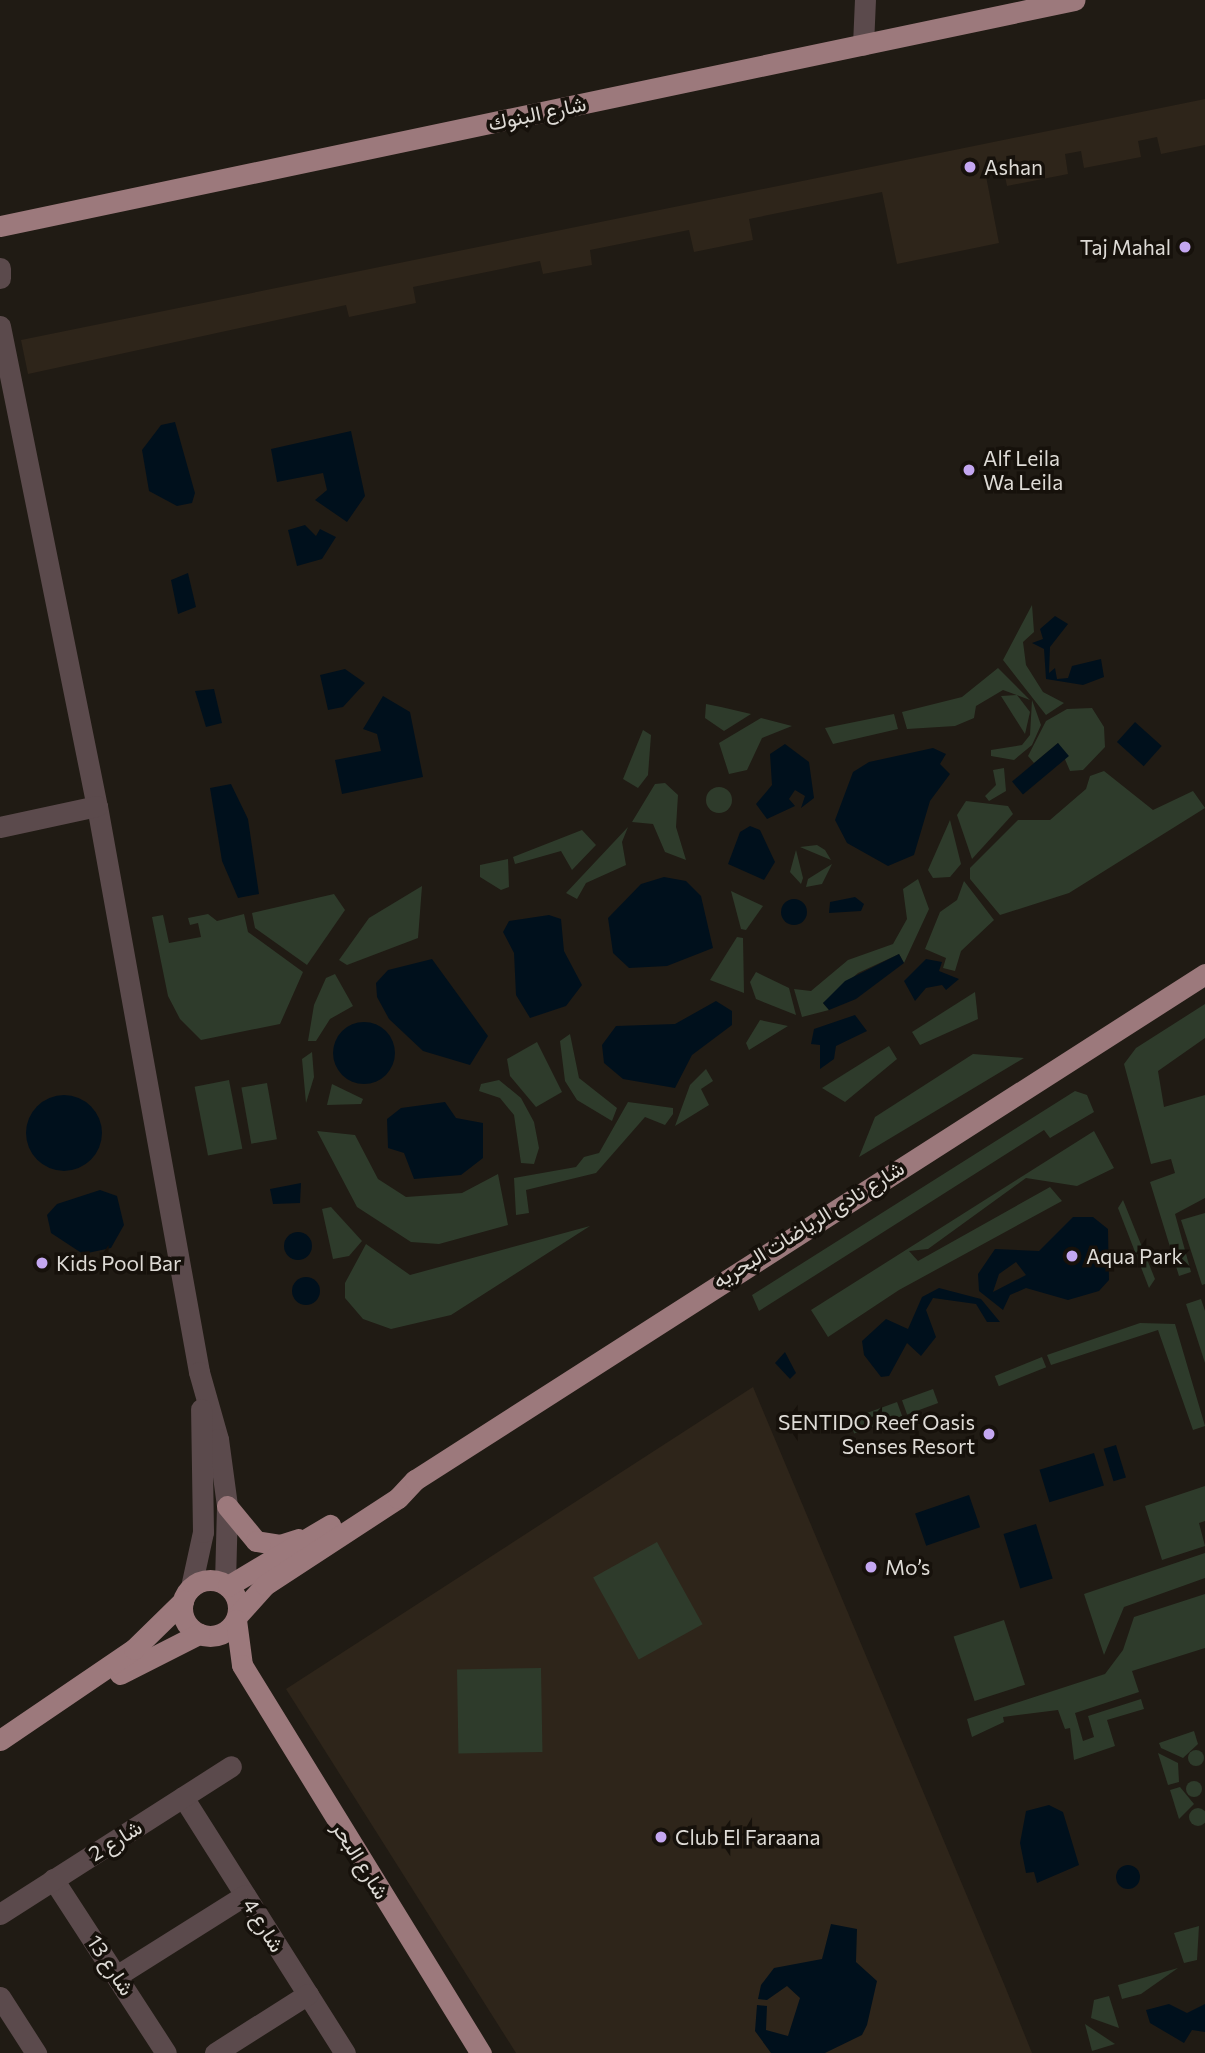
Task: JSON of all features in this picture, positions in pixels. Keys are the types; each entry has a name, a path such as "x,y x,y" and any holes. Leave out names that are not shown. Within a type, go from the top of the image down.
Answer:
{"main road":[{"name":"شارع البنوك","path":"0,226 1074,0"},
{"name":"شارع نادى الرياضات البحريه","path":"237,1618 265,1585 398,1498 415,1480 1205,974"},
{"name":"شارع نادى الرياضات البحريه","path":"227,1585 389,1488 415,1480"},
{"path":"227,1506 247,1533 267,1545 332,1524"},
{"path":"211,1580 227,1585 237,1618 221,1634 203,1635 0,1741 134,1649 187,1594 211,1580"},
{"path":"187,1594 183,1617 203,1635"},
{"name":"شارع البحر","path":"237,1618 242,1665"},
{"name":"شارع البحر","path":"203,1635 242,1665 481,2053"}],"street":[{"path":"863,45 865,0"},
{"path":"0,268 0,278"},
{"path":"0,326 97,806 199,1372 218,1439 227,1506 227,1585"},
{"path":"0,827 97,806"},
{"path":"187,1594 203,1532 199,1372"},
{"name":"شارع 2","path":"0,1914 230,1766"},
{"name":"شارع 4","path":"183,1797 345,2053"},
{"name":"شارع 13","path":"53,1879 118,1975 166,2053"},
{"path":"118,1975 245,1895"},
{"path":"215,2053 308,1994"},
{"path":"0,1997 36,2053"}],"shaded area":[{"path":"1205,99 1205,145 1161,154 1157,137 1138,141 1141,157 1084,168 1081,151 1065,154 1068,174 1007,186 1003,167 985,171 999,243 897,264 882,192 749,219 753,240 694,252 689,230 590,250 592,265 543,274 540,261 413,287 416,303 349,317 346,305 28,374 21,340"},
{"name":"Club El Faraana","path":"753,1387 1032,2053 516,2053 286,1689"}],"green space":[{"path":"1032,605 1034,632 1023,642 1026,665 1043,692 1064,703 1046,715 1003,660"},
{"path":"998,668 1030,700 1003,690 976,706 974,718 955,726 907,729 902,712 962,697"},
{"path":"1017,695 1030,712 1025,734 1001,696"},
{"path":"1032,700 1041,725 1032,745 1014,760 991,756 991,750 1022,745 1030,735"},
{"path":"706,704 751,714 724,731 705,718"},
{"path":"1092,708 1104,727 1105,747 1083,770 1070,771 1058,743 1034,763 1028,756 1046,721 1067,709"},
{"path":"894,714 898,729 833,744 825,728"},
{"path":"761,718 792,726 762,738 747,770 729,774 719,743"},
{"path":"643,730 651,735 648,775 638,788 623,779"},
{"path":"1004,768 1006,791 989,801 985,796 996,785 993,770"},
{"path":"1104,771 1153,810 1193,791 1205,808 1069,893 1000,915 970,879 970,868 1018,820 1050,820 1086,789 1090,776"},
{"path":"665,783 678,795 676,827 686,860 665,852 653,824 632,822 655,784"},
{"path":"719,787 728,791 732,800 728,809 719,813 710,809 706,800 710,791"},
{"path":"966,801 1008,806 1013,814 972,859 957,815"},
{"path":"950,820 961,864 950,877 933,878 928,870"},
{"path":"628,827 622,842 626,865 586,883 577,899 566,893"},
{"path":"582,830 596,845 572,870 561,851 515,864 513,857"},
{"path":"817,845 825,850 831,860 800,847"},
{"path":"796,850 803,878 801,884 790,872"},
{"path":"508,859 509,887 501,890 480,877 480,865"},
{"path":"832,864 822,884 806,887 808,879"},
{"path":"918,879 929,909 904,963 899,954 858,973 823,1003 829,1010 802,1017 794,989 811,991 848,960 893,944 907,919 903,889"},
{"path":"964,881 994,920 961,951 955,971 943,968 946,958 925,949 940,912 957,900"},
{"path":"422,886 418,938 347,965 339,960 369,918"},
{"path":"731,891 763,906 746,930 741,929"},
{"path":"334,894 345,910 307,965 255,928 252,913"},
{"path":"208,914 217,921 244,914 248,932 303,972 280,1024 201,1040 180,1019 168,996 152,917 163,915 169,943 201,937 198,923 190,925 188,918"},
{"path":"737,937 743,938 744,993 710,980"},
{"path":"756,972 789,988 796,1015 756,999 750,982"},
{"path":"335,974 353,1006 330,1019 316,1041 308,1041 314,1005 326,978"},
{"path":"975,992 978,1019 920,1045 912,1032"},
{"path":"1205,1004 1205,1038 1158,1071 1164,1107 1205,1095 1205,1198 1175,1214 1191,1272 1179,1276 1150,1182 1175,1173 1171,1159 1151,1164 1124,1064 1136,1048"},
{"path":"760,1020 788,1026 749,1050 746,1043"},
{"path":"570,1034 579,1078 617,1108 612,1121 577,1100 565,1081 560,1041"},
{"path":"537,1042 562,1092 536,1107 510,1076 507,1059"},
{"path":"889,1046 897,1059 845,1102 822,1088"},
{"path":"312,1052 314,1077 306,1103 302,1059"},
{"path":"973,1054 1024,1058 859,1157 875,1117"},
{"path":"706,1069 713,1081 701,1089 709,1105 675,1126 690,1085"},
{"path":"229,1080 242,1149 208,1155 195,1087"},
{"path":"499,1080 521,1098 534,1122 539,1148 534,1164 521,1163 514,1115 500,1098 479,1091 481,1084"},
{"path":"267,1083 277,1139 251,1144 241,1088"},
{"path":"332,1084 363,1099 361,1104 327,1105"},
{"path":"1075,1091 1087,1095 1094,1112 1050,1138 1044,1130 759,1311 752,1295"},
{"path":"628,1102 673,1108 673,1114 665,1125 645,1117 596,1173 526,1190 529,1213 516,1215 514,1178 576,1167 584,1157 599,1153"},
{"path":"317,1131 355,1135 378,1179 406,1197 462,1193 498,1174 508,1225 439,1244 411,1242 357,1207"},
{"path":"1094,1131 1114,1168 1077,1186 1026,1178 928,1249 909,1251 918,1261 1050,1187 1062,1201 899,1290 828,1337 811,1310"},
{"path":"1123,1200 1155,1279 1149,1288 1118,1208"},
{"path":"331,1207 362,1241 349,1256 333,1259 322,1209"},
{"path":"1205,1213 1205,1284 1202,1285 1181,1220"},
{"path":"590,1226 451,1315 391,1329 363,1319 345,1298 345,1283 366,1244 410,1275"},
{"path":"1201,1299 1205,1311 1205,1363 1186,1304"},
{"path":"1140,1323 1175,1324 1205,1426 1193,1430 1158,1330 1051,1365 1047,1355"},
{"path":"1042,1357 1046,1367 999,1386 995,1376"},
{"path":"933,1389 938,1403 907,1414 902,1400"},
{"path":"897,1402 902,1416 854,1434 849,1419"},
{"path":"1205,1486 1205,1521 1199,1523 1205,1546 1162,1560 1145,1506"},
{"path":"657,1542 703,1624 639,1660 593,1577"},
{"path":"1205,1553 1205,1578 1124,1607 1104,1655 1084,1594"},
{"path":"1205,1594 1205,1648 1132,1671 1139,1692 1075,1713 1083,1741 1094,1737 1088,1716 1141,1699 1144,1709 1107,1720 1115,1746 1074,1760 1070,1728 1065,1729 1058,1710 1003,1717 1004,1722 972,1737 967,1719 1105,1674 1123,1650 1134,1617"},
{"path":"1004,1620 1025,1685 975,1701 954,1636"},
{"path":"541,1668 542,1752 458,1753 457,1669"},
{"path":"1194,1731 1198,1744 1183,1758 1161,1748 1159,1743"},
{"path":"1193,1750 1199,1750 1204,1758 1202,1764 1193,1766 1188,1761 1188,1755"},
{"path":"1158,1753 1178,1763 1179,1782 1168,1785"},
{"path":"1194,1781 1202,1789 1194,1797 1186,1789"},
{"path":"1180,1787 1194,1804 1179,1819 1170,1790"},
{"path":"1198,1808 1204,1811 1207,1817 1204,1823 1198,1826 1192,1823 1189,1817 1192,1811"},
{"path":"1199,1926 1197,1960 1184,1963 1174,1933"},
{"path":"1178,1968 1141,1994 1122,1999 1118,1985"},
{"path":"1109,1996 1119,2028 1091,2018 1094,2000"},
{"path":"1085,2024 1115,2044 1092,2051"}],"water":[{"path":"175,422 195,493 192,503 177,506 149,491 142,450 161,425"},
{"path":"351,431 365,496 347,522 315,500 327,490 323,473 277,482 271,449"},
{"path":"305,525 316,536 320,529 336,537 322,559 297,566 288,530"},
{"path":"188,573 196,607 178,614 171,580"},
{"path":"1055,616 1068,624 1050,647 1049,673 1055,668 1057,679 1068,678 1072,666 1101,659 1104,677 1083,685 1046,679 1044,649 1032,643 1043,639 1040,629"},
{"path":"345,669 365,683 343,707 328,710 320,675"},
{"path":"214,689 222,723 206,727 195,691"},
{"path":"383,696 410,712 423,777 342,794 335,760 381,751 377,734 363,729"},
{"path":"1135,722 1162,746 1144,766 1117,742"},
{"path":"1058,743 1069,756 1023,795 1012,782"},
{"path":"785,744 809,762 814,798 801,808 805,796 795,790 789,799 795,806 767,819 756,804 772,785 770,754"},
{"path":"933,748 946,754 940,764 950,774 930,801 914,855 888,866 847,843 835,820 853,772 869,762"},
{"path":"231,784 248,819 259,894 238,898 222,861 210,788"},
{"path":"750,826 760,830 775,862 764,880 728,864 740,832"},
{"path":"664,877 686,881 701,896 713,948 667,966 629,968 613,953 608,918 641,884"},
{"path":"855,897 864,904 861,911 829,913 830,902"},
{"path":"794,899 803,903 807,912 803,921 794,925 785,921 781,912 785,903"},
{"path":"549,915 561,919 564,951 582,985 566,1006 530,1018 516,995 514,953 503,932 509,921"},
{"path":"899,954 904,963 856,999 829,1010 823,1003 845,981"},
{"path":"432,959 488,1036 470,1065 423,1051 389,1019 377,997 376,983 388,970"},
{"path":"926,959 942,962 939,971 959,979 946,990 942,985 926,988 915,1001 904,981"},
{"path":"716,1001 732,1011 732,1025 692,1055 675,1088 623,1079 604,1063 602,1045 616,1026 675,1024"},
{"path":"855,1015 867,1031 836,1046 834,1059 820,1069 820,1045 811,1044 814,1029"},
{"path":"364,1022 376,1024 386,1031 393,1041 393,1065 386,1075 376,1082 364,1084 352,1082 342,1075 335,1065 333,1053 335,1041 342,1031 352,1024"},
{"path":"64,1095 79,1098 91,1106 99,1118 102,1133 99,1148 91,1160 79,1168 64,1171 49,1168 37,1160 29,1148 26,1133 29,1118 37,1106 49,1098"},
{"path":"445,1102 456,1118 483,1123 483,1158 461,1175 414,1179 404,1153 388,1148 387,1119 401,1108"},
{"path":"301,1183 300,1203 273,1204 270,1189"},
{"path":"100,1190 117,1196 124,1225 111,1248 83,1254 51,1233 47,1215 57,1204"},
{"name":"Aqua Park","path":"1073,1217 1093,1217 1108,1229 1109,1280 1099,1291 1068,1300 1026,1288 1010,1295 1003,1310 979,1291 978,1274 995,1249 1039,1251","holes":["1016,1262 1026,1275 993,1292 999,1274"]},
{"path":"298,1232 308,1236 312,1246 308,1256 298,1260 288,1256 284,1246 288,1236"},
{"path":"306,1277 316,1281 320,1291 316,1301 306,1305 296,1301 292,1291 296,1281"},
{"path":"939,1288 981,1299 1000,1322 987,1322 976,1304 933,1298 926,1310 936,1337 921,1356 907,1343 889,1376 881,1377 864,1355 862,1341 886,1319 908,1329 922,1297"},
{"path":"785,1352 796,1373 790,1379 775,1363"},
{"path":"1116,1445 1126,1478 1114,1481 1104,1449"},
{"path":"1094,1453 1104,1486 1049,1502 1039,1470"},
{"path":"969,1495 980,1527 926,1546 915,1514"},
{"path":"1036,1524 1053,1579 1020,1588 1003,1534"},
{"path":"1049,1805 1063,1812 1079,1865 1037,1883 1034,1872 1026,1873 1020,1843 1026,1811"},
{"path":"1128,1865 1137,1868 1140,1877 1137,1886 1128,1889 1119,1886 1116,1877 1119,1868"},
{"path":"831,1924 857,1929 856,1962 877,1981 867,2025 862,2035 825,2053 771,2053 755,2031 757,2005 767,2006 766,2030 788,2036 800,1998 787,1986 767,2000 758,1999 761,1985 774,1968 822,1959"},
{"path":"1169,2004 1187,2013 1205,2004 1205,2032 1192,2030 1184,2043 1150,2023 1146,2010"}],"place":[{"name":"Ashan","path":"970,167"},
{"name":"Taj Mahal","path":"1185,247"},
{"name":"Alf Leila Wa Leila","path":"969,470"},
{"name":"Aqua Park","path":"1072,1256"},
{"name":"Kids Pool Bar","path":"42,1263"},
{"name":"SENTIDO Reef Oasis Senses Resort","path":"989,1434"},
{"name":"Mo’s","path":"871,1567"},
{"name":"Club El Faraana","path":"661,1837"}]}
